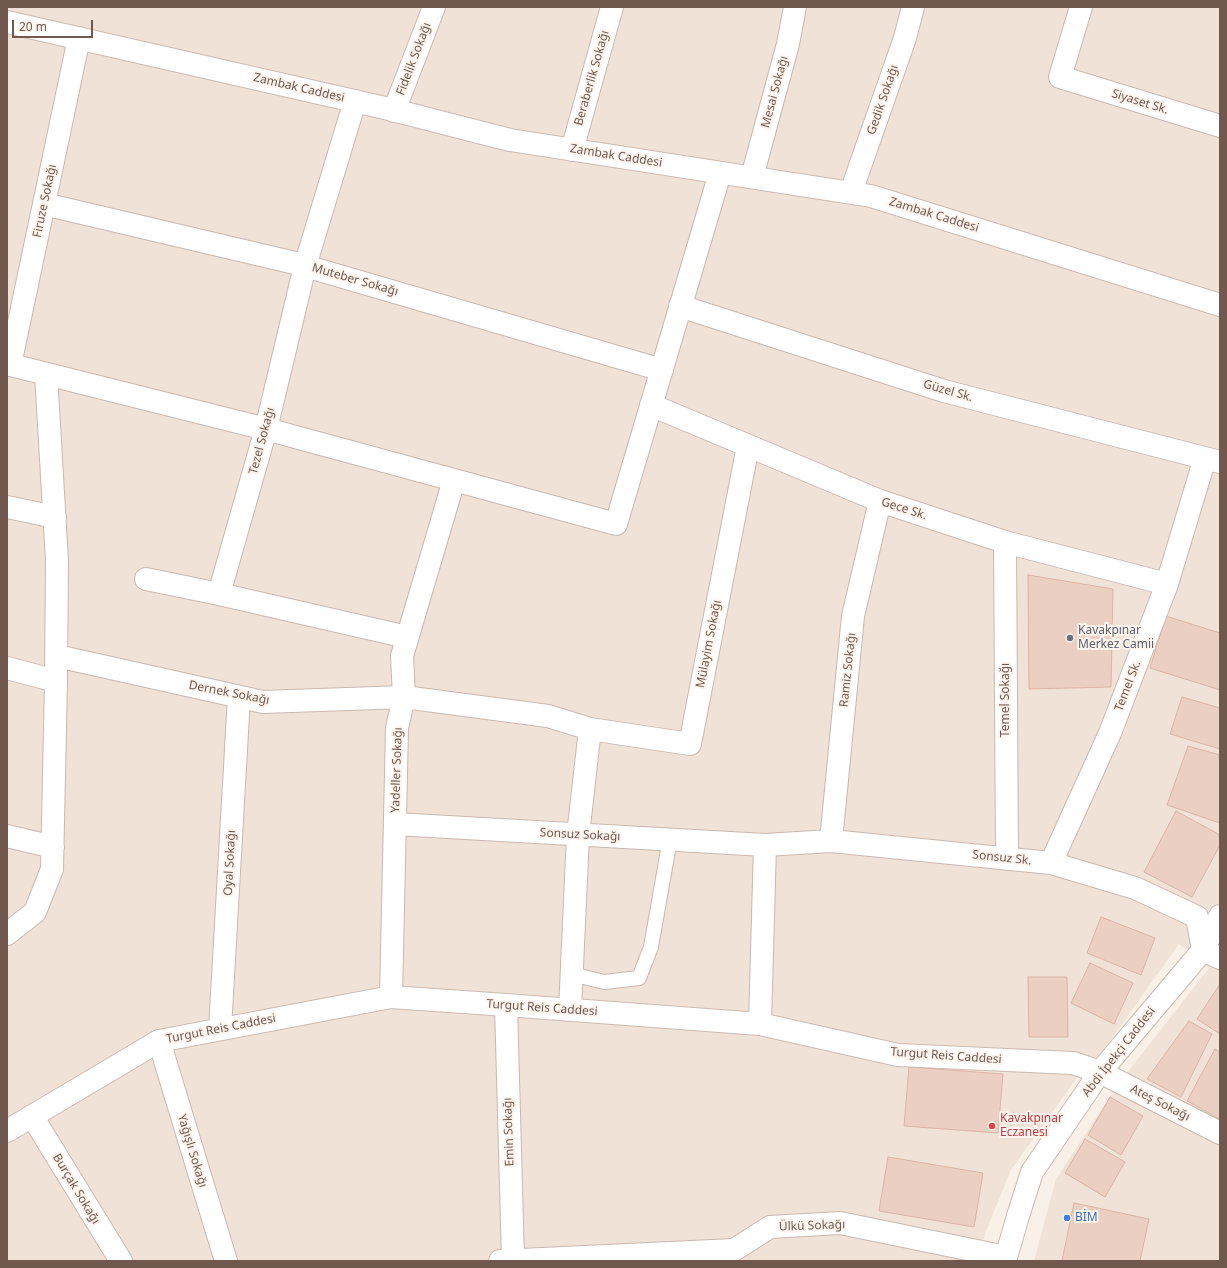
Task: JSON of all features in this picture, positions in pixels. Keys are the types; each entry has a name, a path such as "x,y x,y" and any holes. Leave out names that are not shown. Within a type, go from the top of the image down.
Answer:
{"street":[{"name":"Fidelik Sokağı","path":"394,111 434,7"},
{"name":"Beraberlik Sokağı","path":"572,150 612,7"},
{"name":"Mesai Sokağı","path":"752,177 788,44 795,7"},
{"name":"Gedik Sokağı","path":"851,192 905,38 913,7"},
{"name":"Siyaset Sk.","path":"1081,7 1060,77 1220,126"},
{"name":"Zambak Caddesi","path":"7,22 355,101 510,140 871,196 1220,305"},
{"name":"Firuze Sokağı","path":"9,364 79,38"},
{"name":"Tezel Sokağı","path":"219,594 266,429 306,266 355,101"},
{"path":"9,364 266,429 616,524 720,173"},
{"name":"Muteber Sokağı","path":"44,204 306,266 662,370"},
{"name":"Güzel Sk.","path":"680,306 944,391 1212,460"},
{"path":"7,934 35,912 52,869 57,561 46,374"},
{"name":"Gece Sk.","path":"651,405 880,501 1005,542 1167,584"},
{"name":"Mülayim Sokağı","path":"590,729 690,744 748,446"},
{"name":"Temel Sk.","path":"1051,863 1110,733 1167,584 1212,460"},
{"name":"Yadeller Sokağı","path":"392,997 397,728 404,697 402,656 454,480"},
{"name":"Ramiz Sokağı","path":"831,841 853,616 880,501"},
{"path":"7,507 55,517"},
{"name":"Temel Sokağı","path":"1005,542 1007,859"},
{"path":"146,579 407,637"},
{"name":"Dernek Sokağı","path":"56,656 263,702 404,697 548,716 590,729"},
{"path":"7,668 56,681"},
{"name":"Oyal Sokağı","path":"220,1029 239,697"},
{"path":"570,1010 578,835 590,729"},
{"name":"Sonsuz Sokağı","path":"395,824 765,844"},
{"path":"7,836 53,847"},
{"name":"Sonsuz Sk.","path":"765,844 831,841 1051,863 1135,888 1197,917 1212,954"},
{"path":"760,1024 765,844"},
{"name":"Abdi İpekçi Caddesi","path":"1006,1259 1032,1172 1100,1072 1212,954 1220,916"},
{"name":"Turgut Reis Caddesi","path":"7,1131 159,1042 392,997 760,1024 898,1055 1073,1063 1100,1072"},
{"name":"Emin Sokağı","path":"506,1005 506,1260"},
{"name":"Yağışlı Sokağı","path":"159,1042 226,1261"},
{"name":"Ateş Sokağı","path":"1100,1072 1220,1133"},
{"name":"Burçak Sokağı","path":"32,1116 121,1261"},
{"name":"Ülkü Sokağı","path":"506,1260 734,1250 770,1227 840,1223 1006,1259"}],"lane":[{"path":"572,974 604,982 639,978 651,947 670,840"}],"shaded area":[{"path":"7,7 1220,7 1220,1261 1034,1261 1056,1179 1119,1083 1209,968 1179,944 1104,1049 1076,1079 1011,1170 986,1231 977,1261 7,1261"}],"building":[{"name":"Kavakpınar Merkez Camii","path":"1028,575 1113,589 1111,687 1029,689"},
{"path":"1166,616 1220,633 1220,690 1150,668"},
{"path":"1182,697 1220,708 1220,749 1170,734"},
{"path":"1188,746 1220,755 1220,823 1167,805"},
{"path":"1176,811 1220,835 1220,845 1192,897 1144,872"},
{"path":"1101,917 1155,938 1141,975 1087,953"},
{"path":"1090,963 1133,983 1114,1024 1071,1003"},
{"path":"1028,977 1067,977 1068,1037 1029,1037"},
{"path":"1220,984 1220,1034 1197,1019"},
{"path":"1189,1021 1212,1034 1181,1097 1147,1079"},
{"path":"1215,1049 1220,1052 1220,1119 1187,1101"},
{"path":"909,1067 1003,1074 998,1133 904,1126"},
{"path":"1110,1097 1143,1116 1121,1155 1088,1135"},
{"path":"1085,1139 1125,1162 1105,1197 1065,1173"},
{"path":"888,1157 983,1173 974,1227 879,1211"},
{"path":"1074,1203 1149,1219 1140,1261 1062,1261"}],"place":[{"name":"Kavakpınar Merkez Camii","path":"1070,638"},
{"name":"Kavakpınar Eczanesi","path":"992,1126"},
{"name":"BİM","path":"1067,1218"}]}
